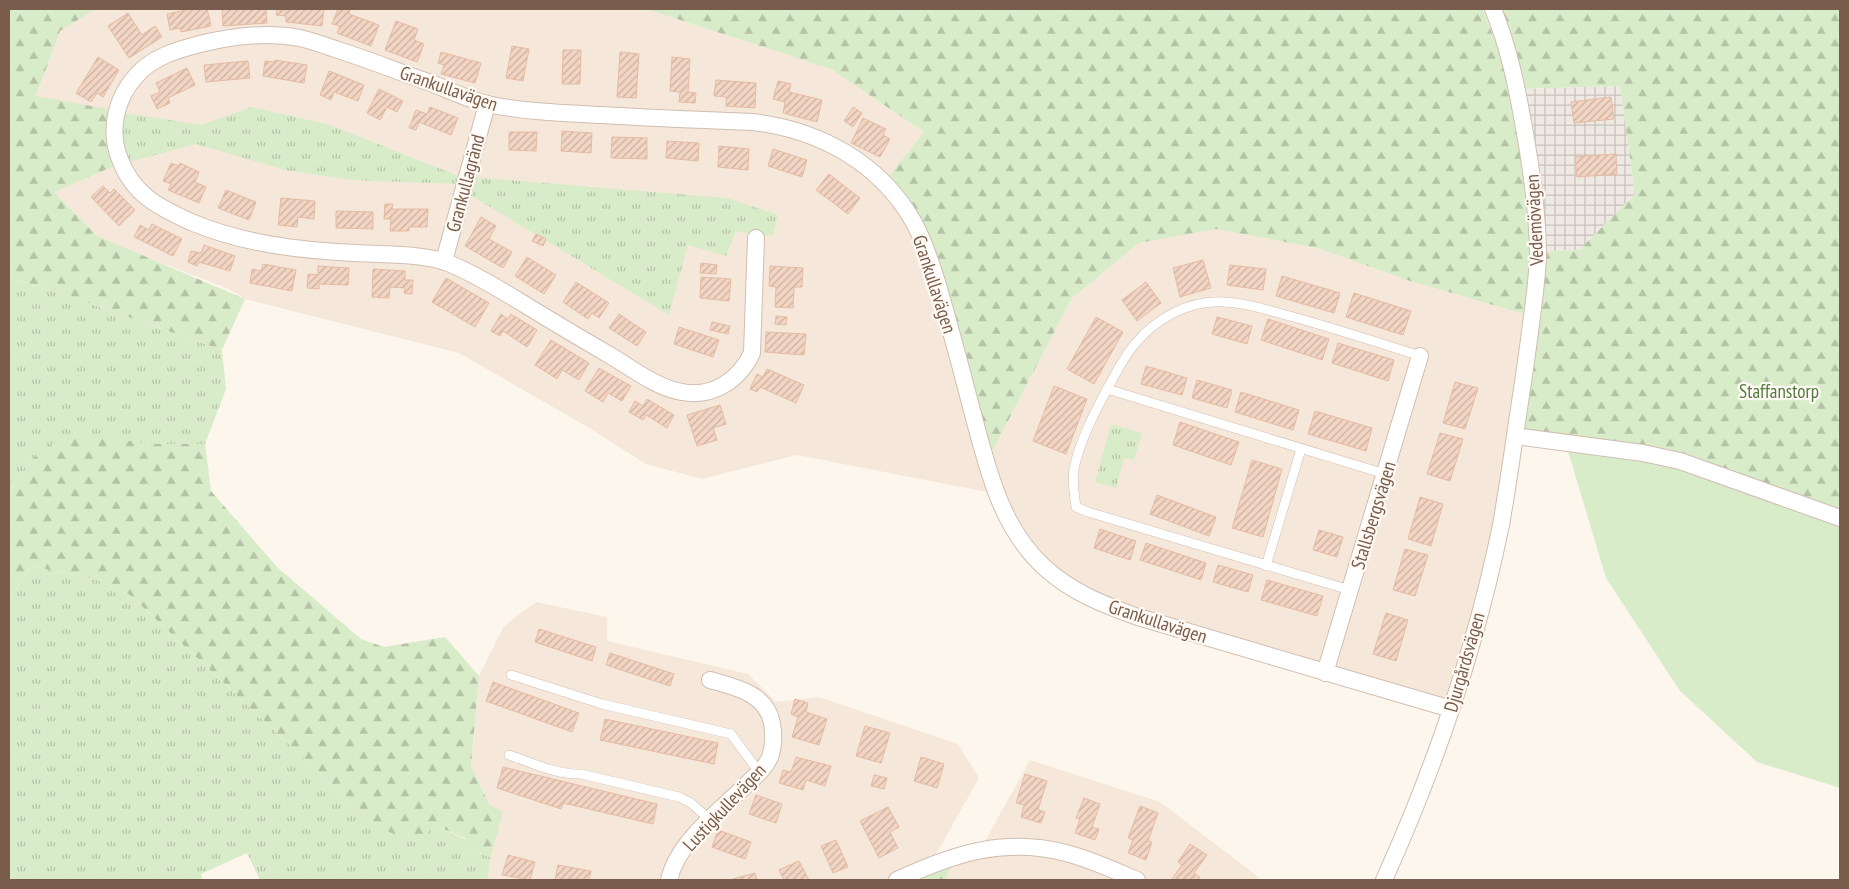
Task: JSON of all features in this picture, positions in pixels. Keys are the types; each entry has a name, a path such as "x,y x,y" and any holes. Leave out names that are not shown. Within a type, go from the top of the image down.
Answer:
{"street":[{"name":"Vedemövägen","path":"1493,9 1501,29 1517,87 1529,156 1536,215 1538,255 1534,298 1515,436"},
{"name":"Grankullavägen","path":"756,238 752,353 741,372 728,383 696,394 679,392 666,388 480,278 444,261 405,256 308,251 270,246 222,233 155,205 133,184 117,154 114,137 117,108 124,93 134,79 146,66 160,57 210,41 261,36 302,39 358,56 487,104 525,110 770,124 819,138 850,154 877,175 892,190 913,221 921,237 938,285 997,497 1012,526 1033,555 1060,580 1106,605 1138,617 1451,709"},
{"name":"Grankullagränd","path":"444,261 487,104"},
{"name":"Stallsbergsvägen","path":"1326,673 1420,356"},
{"path":"1515,436 1633,452 1680,461 1840,518"},
{"name":"Djurgårdsvägen","path":"1384,880 1424,786 1451,709 1487,583 1500,526 1515,436"},
{"name":"Lustigkullevägen","path":"669,880 674,864 682,850 759,772 770,757 773,746 774,732 769,714 760,702 748,691 710,680"},
{"path":"897,880 951,857 988,848 1014,847 1040,848 1065,853 1090,860 1137,880"}],"lane":[{"path":"1350,590 1116,521 1076,506 1074,470 1092,418 1133,345 1146,331 1167,316 1187,307 1209,302 1253,306 1420,356"},
{"path":"1107,389 1386,474"},
{"path":"1266,566 1302,449"},
{"path":"511,674 602,704 731,734 759,772"},
{"path":"509,755 559,772 581,774 679,797 691,803 710,820"}],"shaded area":[{"path":"96,9 646,9 831,69 924,132 916,242 956,360 984,468 1072,298 1139,243 1216,229 1317,248 1410,281 1524,314 1494,543 1445,708 1106,606 1023,544 987,492 797,455 702,479 646,464 586,426 459,353 245,299 229,289 102,240 54,192 36,96 60,31"},
{"path":"1620,86 1635,194 1579,250 1532,252 1512,89"},
{"path":"536,602 607,617 607,641 748,674 776,702 819,697 958,744 979,778 930,865 979,852 1030,760 1160,802 1256,875 1259,880 487,880 503,812 489,804 471,766 479,676 504,626"}],"green space":[{"path":"9,9 96,9 60,31 36,96 108,109 107,141 114,166 54,192 97,236 245,299 222,350 52,290 9,278"},
{"name":"Staffanstorp","path":"646,9 1483,9 1510,81 1487,9 1840,9 1840,517 1510,429 1524,314 1410,281 1317,248 1216,229 1139,243 1072,298 983,469 956,360 916,242 882,185 924,132 831,69","holes":["1620,86 1635,194 1579,250 1532,252 1532,204 1512,89"]},
{"path":"252,107 327,124 459,176 727,198 778,215 773,235 758,236 736,231 726,256 688,245 669,315 457,187 457,184 352,180 285,170 196,144 114,166 111,111 201,125"},
{"path":"9,278 52,290 222,350 226,389 205,444 41,448 9,491"},
{"path":"1111,424 1142,433 1134,460 1124,458 1116,488 1095,482"},
{"path":"83,434 152,444 205,444 211,491 277,567 361,639 384,647 445,637 479,676 471,766 489,804 503,812 491,857 463,848 465,838 434,825 425,836 402,838 375,825 130,595 95,579 31,566 9,599 9,491 41,448"},
{"path":"1565,441 1673,461 1840,517 1840,788 1757,762 1680,691 1606,578"},
{"path":"31,566 95,579 130,595 375,825 434,825 465,839 463,848 491,857 487,880 260,880 247,853 201,874 203,880 9,880 9,599"},
{"path":"952,856 946,880 918,880 930,866"}],"building":[{"path":"191,9 207,9 211,26 181,32 180,28 170,30 167,14"},
{"path":"222,9 266,9 267,23 223,26"},
{"path":"277,9 324,9 322,26 286,22 286,16 276,15"},
{"path":"338,9 350,9 349,14 379,25 371,46 337,33 340,26 332,24"},
{"path":"128,13 142,35 155,26 162,37 129,58 108,26"},
{"path":"396,21 418,29 414,40 424,44 417,62 385,50"},
{"path":"512,46 529,49 523,81 506,78"},
{"path":"563,50 581,50 580,84 562,84"},
{"path":"441,52 481,63 475,83 441,74 444,65 438,63"},
{"path":"620,52 639,54 636,98 617,97"},
{"path":"98,57 119,70 103,97 97,93 91,102 76,93"},
{"path":"672,57 690,59 688,92 696,93 695,103 679,102 680,92 670,91"},
{"path":"275,60 307,65 304,83 263,76 265,61 275,62"},
{"path":"248,61 250,78 206,82 204,65"},
{"path":"187,68 195,85 168,98 170,103 157,109 151,96 160,92 156,83"},
{"path":"329,71 364,85 358,101 334,92 331,100 320,95"},
{"path":"716,80 756,83 755,108 726,106 726,97 714,96"},
{"path":"778,81 791,84 789,92 822,100 817,122 783,113 785,102 773,99"},
{"path":"379,89 403,101 397,112 387,107 380,120 367,113"},
{"path":"1611,97 1614,119 1574,123 1571,102"},
{"path":"430,107 458,118 451,135 419,122 416,130 409,128 416,110 427,114"},
{"path":"853,107 862,113 853,127 844,121"},
{"path":"863,118 886,129 883,135 890,139 880,157 851,143"},
{"path":"562,131 592,133 591,153 561,151"},
{"path":"509,132 537,132 536,151 509,150"},
{"path":"612,137 647,138 647,159 611,158"},
{"path":"667,141 699,143 698,161 666,158"},
{"path":"719,146 749,149 748,170 718,167"},
{"path":"773,149 807,160 802,177 768,166"},
{"path":"1616,154 1617,174 1577,177 1575,157"},
{"path":"171,163 179,166 180,163 199,172 195,182 206,187 199,203 168,190 171,184 163,181"},
{"path":"829,174 860,198 848,214 816,190"},
{"path":"103,186 110,193 114,189 135,210 119,226 91,197"},
{"path":"226,190 256,202 249,220 218,208"},
{"path":"281,198 315,201 314,219 298,217 297,227 278,225"},
{"path":"385,204 393,204 392,209 428,209 427,227 409,227 409,231 390,231 391,219 384,219"},
{"path":"336,211 373,212 373,229 336,228"},
{"path":"481,217 496,226 489,239 512,252 503,268 465,246"},
{"path":"152,224 182,239 173,256 134,237 140,225 149,230"},
{"path":"536,234 546,239 543,246 532,241"},
{"path":"204,245 235,256 230,271 199,262 197,266 188,262 191,251 201,253"},
{"path":"527,257 556,275 544,294 515,276"},
{"path":"1203,260 1211,288 1180,297 1173,268"},
{"path":"701,263 717,265 716,274 700,273"},
{"path":"263,264 296,270 292,291 250,283 252,269 261,271"},
{"path":"1230,265 1266,269 1263,290 1227,285"},
{"path":"318,266 349,268 348,285 319,284 319,289 307,288 308,274 318,275"},
{"path":"770,266 803,268 802,287 794,287 793,308 775,307 776,287 769,286"},
{"path":"373,269 405,271 405,280 413,280 412,294 404,293 405,288 390,287 389,298 372,297"},
{"path":"1282,276 1340,293 1334,313 1276,296"},
{"path":"701,277 731,279 729,301 700,298"},
{"path":"446,278 489,303 475,327 432,302"},
{"path":"576,282 609,303 599,318 592,313 588,319 563,302"},
{"path":"1146,282 1161,303 1137,321 1122,300"},
{"path":"1354,293 1411,311 1403,335 1346,317"},
{"path":"501,314 508,319 511,314 537,330 527,347 503,331 500,336 491,331"},
{"path":"619,314 646,332 637,346 609,328"},
{"path":"776,316 787,317 786,325 775,324"},
{"path":"1096,317 1123,332 1094,384 1067,369"},
{"path":"1217,317 1252,326 1247,344 1212,334"},
{"path":"1268,319 1329,339 1322,360 1261,340"},
{"path":"712,322 730,326 728,334 710,330"},
{"path":"679,327 719,340 713,357 674,344"},
{"path":"766,332 806,334 804,355 765,352"},
{"path":"551,340 589,363 579,380 562,370 557,379 535,365"},
{"path":"1338,343 1394,360 1388,381 1332,363"},
{"path":"1146,366 1187,378 1182,395 1141,384"},
{"path":"599,368 631,386 622,401 608,393 603,402 585,391"},
{"path":"767,369 804,385 796,403 760,387 757,392 750,389 757,374 763,377"},
{"path":"1197,380 1232,390 1227,408 1192,398"},
{"path":"1455,382 1478,388 1465,429 1443,423"},
{"path":"1054,386 1087,399 1066,454 1033,441"},
{"path":"1241,392 1299,410 1293,430 1235,412"},
{"path":"647,399 674,415 667,428 646,415 643,420 629,412 635,401 643,406"},
{"path":"720,405 726,424 713,428 717,440 697,446 687,415"},
{"path":"1315,411 1372,428 1366,451 1308,434"},
{"path":"1180,422 1239,442 1231,465 1173,445"},
{"path":"1440,433 1463,439 1450,481 1427,474"},
{"path":"1252,460 1282,469 1263,537 1232,528"},
{"path":"1157,495 1216,517 1209,536 1150,514"},
{"path":"1420,497 1443,504 1431,546 1408,539"},
{"path":"1100,529 1136,541 1130,560 1094,548"},
{"path":"1319,530 1343,537 1337,557 1313,550"},
{"path":"1146,543 1206,563 1201,580 1140,560"},
{"path":"1405,549 1428,555 1415,596 1393,590"},
{"path":"1218,565 1253,575 1248,592 1213,582"},
{"path":"1267,580 1323,596 1317,616 1261,600"},
{"path":"1386,613 1408,620 1396,661 1373,654"},
{"path":"539,629 596,647 592,661 535,642"},
{"path":"610,653 674,674 670,686 606,665"},
{"path":"493,682 579,713 572,732 486,701"},
{"path":"795,699 808,703 806,712 827,719 819,745 792,737 798,717 791,714"},
{"path":"605,719 718,743 714,764 600,740"},
{"path":"865,726 890,733 881,763 856,756"},
{"path":"796,757 831,766 825,786 806,780 803,790 779,783 783,770 791,772"},
{"path":"921,757 944,764 937,788 914,781"},
{"path":"503,767 657,804 653,824 563,803 561,809 497,788"},
{"path":"1025,774 1047,781 1038,810 1045,812 1041,823 1021,817 1024,805 1016,803"},
{"path":"874,775 887,778 884,789 871,786"},
{"path":"756,795 782,804 776,823 749,814"},
{"path":"1084,798 1100,804 1092,827 1099,829 1095,840 1075,833 1080,819 1076,818"},
{"path":"1140,806 1158,813 1148,841 1152,842 1146,860 1128,853 1133,840 1128,838"},
{"path":"888,807 899,827 890,832 898,848 879,858 860,821"},
{"path":"718,830 751,842 745,859 712,847"},
{"path":"836,840 848,867 833,873 821,846"},
{"path":"1190,844 1207,855 1194,873 1200,877 1198,880 1171,880 1182,865 1178,862"},
{"path":"508,855 535,862 530,880 502,875"},
{"path":"799,861 809,880 784,880 779,870"},
{"path":"558,865 591,871 589,880 555,880"},
{"path":"755,873 757,880 733,879"}]}
